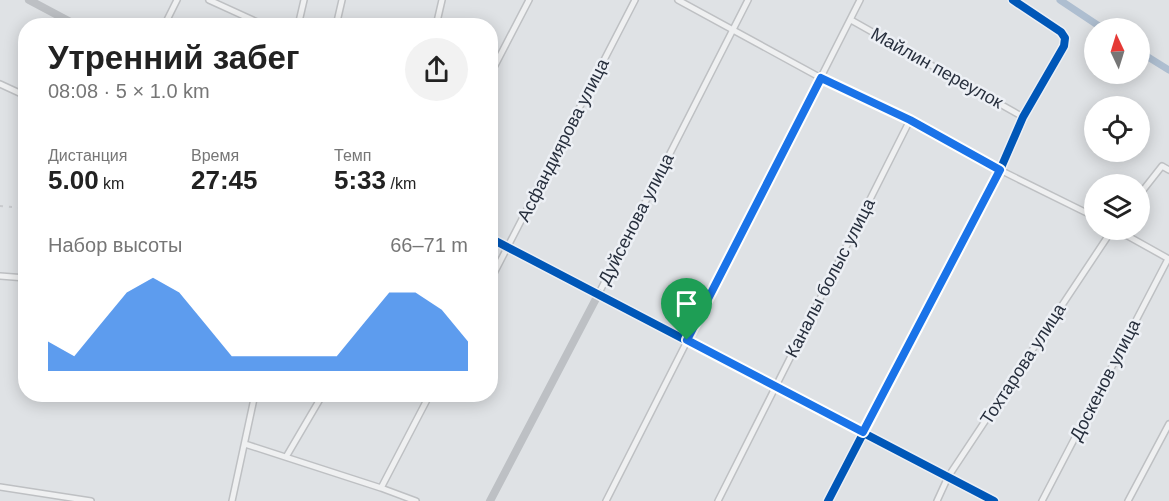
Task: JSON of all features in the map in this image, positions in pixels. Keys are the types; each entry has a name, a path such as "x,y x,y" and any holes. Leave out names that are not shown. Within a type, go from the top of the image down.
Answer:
{"street":[{"path":"29,0 63,18"},
{"path":"168,18 177,0"},
{"path":"209,0 248,18"},
{"path":"300,18 304,0"},
{"path":"338,18 342,0"},
{"path":"438,18 442,0"},
{"path":"498,61 529,0"},
{"name":"Асфандиярова улица","path":"498,265 634,0"},
{"path":"678,0 821,78 910,120 1000,170 1084,212"},
{"name":"Дуйсенова улица","path":"490,501 748,0"},
{"path":"606,501 860,0"},
{"path":"828,501 1000,170 1023,117 1064,46 1065,38 1061,32 1013,0"},
{"name":"Майлин переулок","path":"850,20 1023,117"},
{"path":"0,84 18,92"},
{"name":"Каналы болыс улица","path":"718,501 910,120"},
{"path":"1150,181 1162,166 1169,170"},
{"name":"Тохтарова улица","path":"937,501 948,477 1105,240"},
{"path":"1135,240 1168,259"},
{"path":"498,242 994,501"},
{"name":"Доскенов улица","path":"1042,501 1168,259"},
{"path":"0,276 18,277"},
{"path":"232,501 253,402"},
{"path":"286,457 317,402"},
{"path":"381,488 426,402"},
{"path":"1128,501 1169,424"},
{"path":"244,444 416,501"},
{"path":"0,487 91,501"}],"waterway":[{"path":"1060,0 1087,18"},
{"path":"1150,58 1169,70"}],"railway":[{"path":"0,206 18,207"}],"cycle path":[{"path":"828,501 1000,170 1023,117 1064,46 1065,38 1061,32 1013,0"},
{"path":"498,242 994,501"}],"route":[{"path":"821,78 910,120 1000,170 863,432 687,340 821,78"}]}
